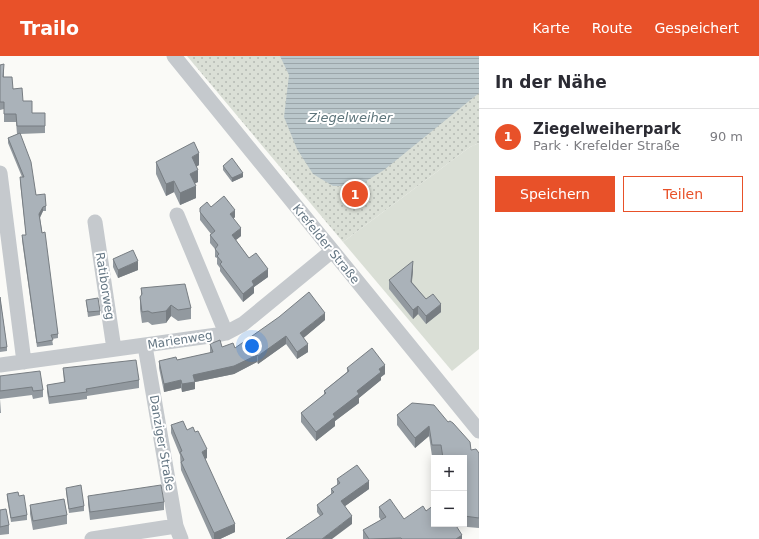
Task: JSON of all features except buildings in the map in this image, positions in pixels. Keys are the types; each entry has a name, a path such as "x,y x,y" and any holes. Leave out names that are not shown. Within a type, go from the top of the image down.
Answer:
{"street":[{"name":"Krefelder Straße","path":"174,56 479,431"},
{"path":"0,173 24,362"},
{"path":"177,215 226,332"},
{"name":"Ratiborweg","path":"95,222 114,349"},
{"name":"Marienweg","path":"0,365 145,346 226,332 243,324 332,251"},
{"name":"Danziger Straße","path":"145,346 179,532"},
{"path":"92,539 179,532"}],"shaded area":[{"path":"187,56 479,56 479,143 470,147 343,242"},
{"path":"479,143 479,349 452,371 343,242 470,147"}],"water":[{"name":"Ziegelweiher","path":"280,56 479,56 479,93 384,170 358,186 333,186 313,174 297,149 284,117 289,75"}],"place":[{"name":"Ziegelweiherpark","path":"355,194"}]}
